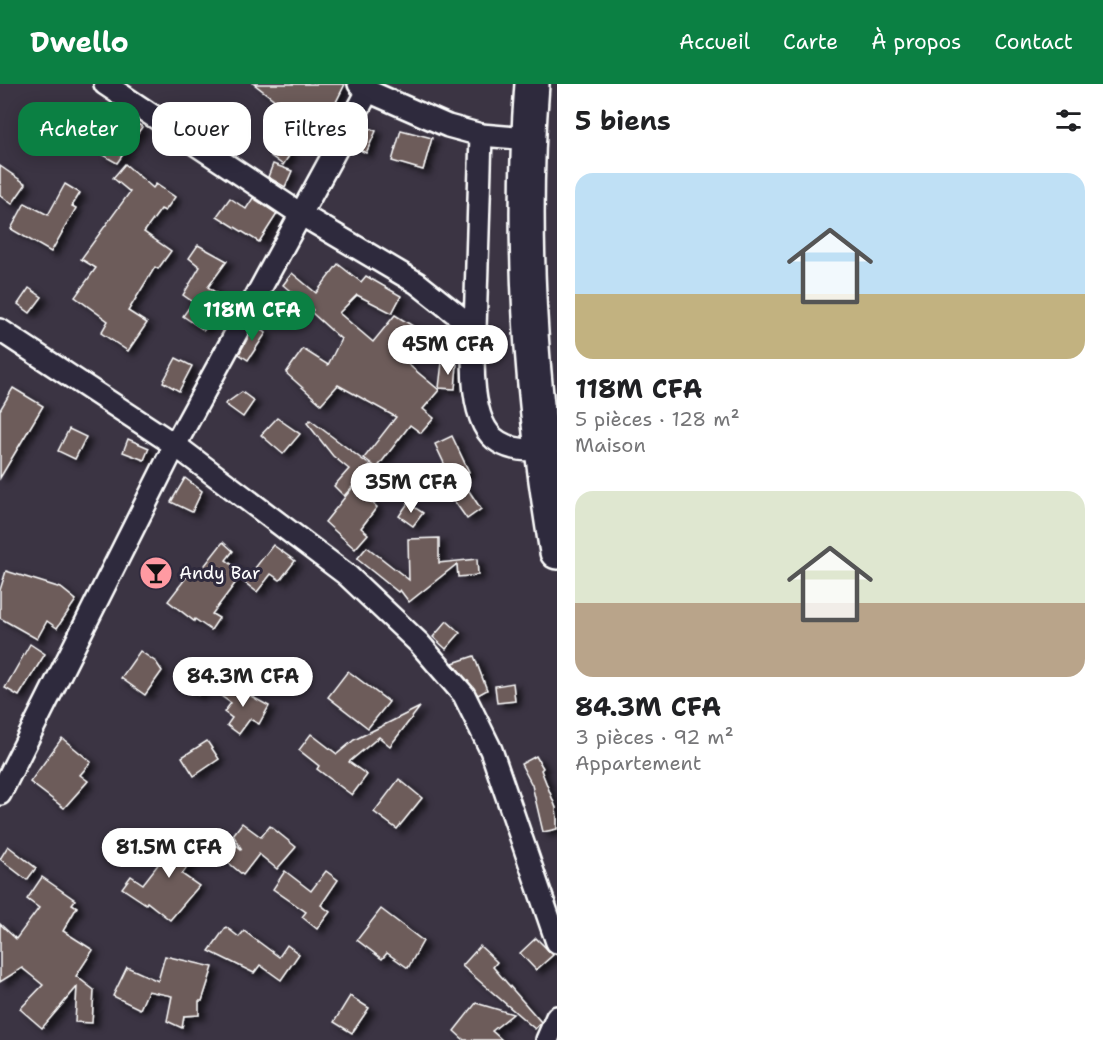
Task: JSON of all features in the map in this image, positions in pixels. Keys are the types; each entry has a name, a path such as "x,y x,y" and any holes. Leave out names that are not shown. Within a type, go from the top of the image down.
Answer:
{"main road":[{"path":"532,84 528,139 530,279 540,450 557,552"}],"street":[{"path":"105,84 302,215 417,283 475,328"},
{"path":"1,788 175,445 302,215 364,88 448,126 481,135 528,139"},
{"path":"481,135 474,390 480,418 497,441 518,449 540,450"},
{"path":"0,330 175,445 347,575 418,643 464,695 490,750 557,942"},
{"path":"547,1040 557,1017"}],"building":[{"path":"254,84 345,84 336,102 277,102"},
{"path":"368,128 376,131 368,149"},
{"path":"401,130 432,138 423,170 392,161"},
{"path":"105,156 122,156 117,163"},
{"path":"271,156 289,156 283,165"},
{"path":"125,164 153,188 156,184 175,197 165,211 161,209 144,232 171,251 158,269 155,267 128,311 147,323 128,351 101,333 108,321 75,297 96,268 81,259 130,192 113,178"},
{"path":"273,164 292,171 285,187 268,177"},
{"path":"0,166 26,184 12,204 0,195"},
{"path":"65,184 80,193 72,206 76,208 51,252 11,229 25,203 48,215"},
{"path":"230,198 246,209 253,198 277,214 259,242 217,216"},
{"path":"198,245 227,261 208,287 216,293 208,303 220,311 204,330 183,316 193,302 183,295 200,267 189,258"},
{"path":"338,264 361,282 366,276 401,296 392,313 357,295 339,313 373,342 395,315 421,331 403,360 439,390 423,409 434,418 421,433 410,425 377,468 364,458 396,417 338,385 321,404 286,373 303,349 328,365 341,339 311,312 313,310 283,285 292,273 316,293"},
{"path":"29,288 42,297 30,313 18,304"},
{"path":"255,325 266,333 248,360 239,354"},
{"path":"176,358 192,366 179,391 163,382"},
{"path":"442,362 457,364 455,389 439,388"},
{"path":"13,388 43,406 0,478 0,410"},
{"path":"242,392 254,401 243,417 225,404"},
{"path":"277,418 300,434 283,454 261,435"},
{"path":"310,420 371,466 344,496 334,486 349,469 333,456 307,423"},
{"path":"69,429 86,437 75,459 58,451"},
{"path":"452,436 469,472 452,480 435,444"},
{"path":"128,439 149,448 144,460 123,452"},
{"path":"185,478 202,491 192,512 171,502"},
{"path":"465,485 481,509 467,519 450,495"},
{"path":"353,487 377,507 361,528 368,534 355,549 325,522"},
{"path":"408,503 423,513 413,526 399,516"},
{"path":"439,538 439,563 477,559 478,575 458,577 457,564 409,602 400,590 398,592 357,559 367,547 409,580 408,539"},
{"path":"223,542 233,551 226,560 243,573 212,614 219,618 211,630 195,619 194,621 168,601 192,570 198,574"},
{"path":"273,545 295,561 280,580 271,574 257,592 244,582"},
{"path":"6,571 61,588 76,600 57,628 47,621 37,639 0,618 0,590"},
{"path":"447,621 460,633 446,649 433,637"},
{"path":"30,644 45,654 19,696 5,688"},
{"path":"140,651 156,662 162,671 145,695 121,678"},
{"path":"474,656 487,690 478,695 453,663"},
{"path":"192,667 209,678 198,695 181,684"},
{"path":"348,671 389,702 368,728 328,697"},
{"path":"513,683 515,701 497,703 495,686"},
{"path":"229,684 269,706 259,724 250,719 239,734 227,725 232,718 224,712 231,703 221,696"},
{"path":"420,707 390,746 379,737 349,762 367,775 352,795 317,769 319,766 299,750 311,734 337,754 354,740"},
{"path":"62,738 91,762 80,775 88,781 64,808 30,782"},
{"path":"207,741 219,759 194,776 182,757"},
{"path":"536,756 543,768 541,770 556,808 557,829 543,832 532,785 521,764"},
{"path":"399,779 422,798 397,829 374,812"},
{"path":"242,823 261,837 270,826 296,847 277,869 259,854 243,875 218,854 229,839 242,850 233,835"},
{"path":"184,831 204,845 182,874 199,886 170,920 147,902 146,904 122,888 131,876 143,884"},
{"path":"8,846 36,868 27,880 0,859"},
{"path":"285,871 311,891 326,871 338,880 321,905 330,912 317,929 302,917 306,912 273,889"},
{"path":"42,877 75,900 72,904 77,907 63,931 93,950 76,976 94,990 92,1023 75,1022 77,987 42,1028 20,1009 43,985 22,968 0,982 0,924 16,939 39,908 27,899"},
{"path":"381,909 423,941 408,968 387,953 382,959 357,940"},
{"path":"226,927 239,937 244,931 279,957 287,945 299,954 281,980 260,965 254,973 209,951"},
{"path":"536,938 553,955 536,970 520,953"},
{"path":"480,946 497,962 493,967 541,1022 535,1029 462,966"},
{"path":"165,956 213,967 202,1001 199,1001 199,1015 184,1016 182,1028 167,1021 172,996 148,991 140,1009 113,996 127,967 158,981"},
{"path":"350,996 369,1008 352,1033 334,1022"},
{"path":"476,1003 513,1014 492,1031 502,1040 464,1040 454,1031"}],"place":[{"name":"Andy Bar","path":"156,573"}]}
